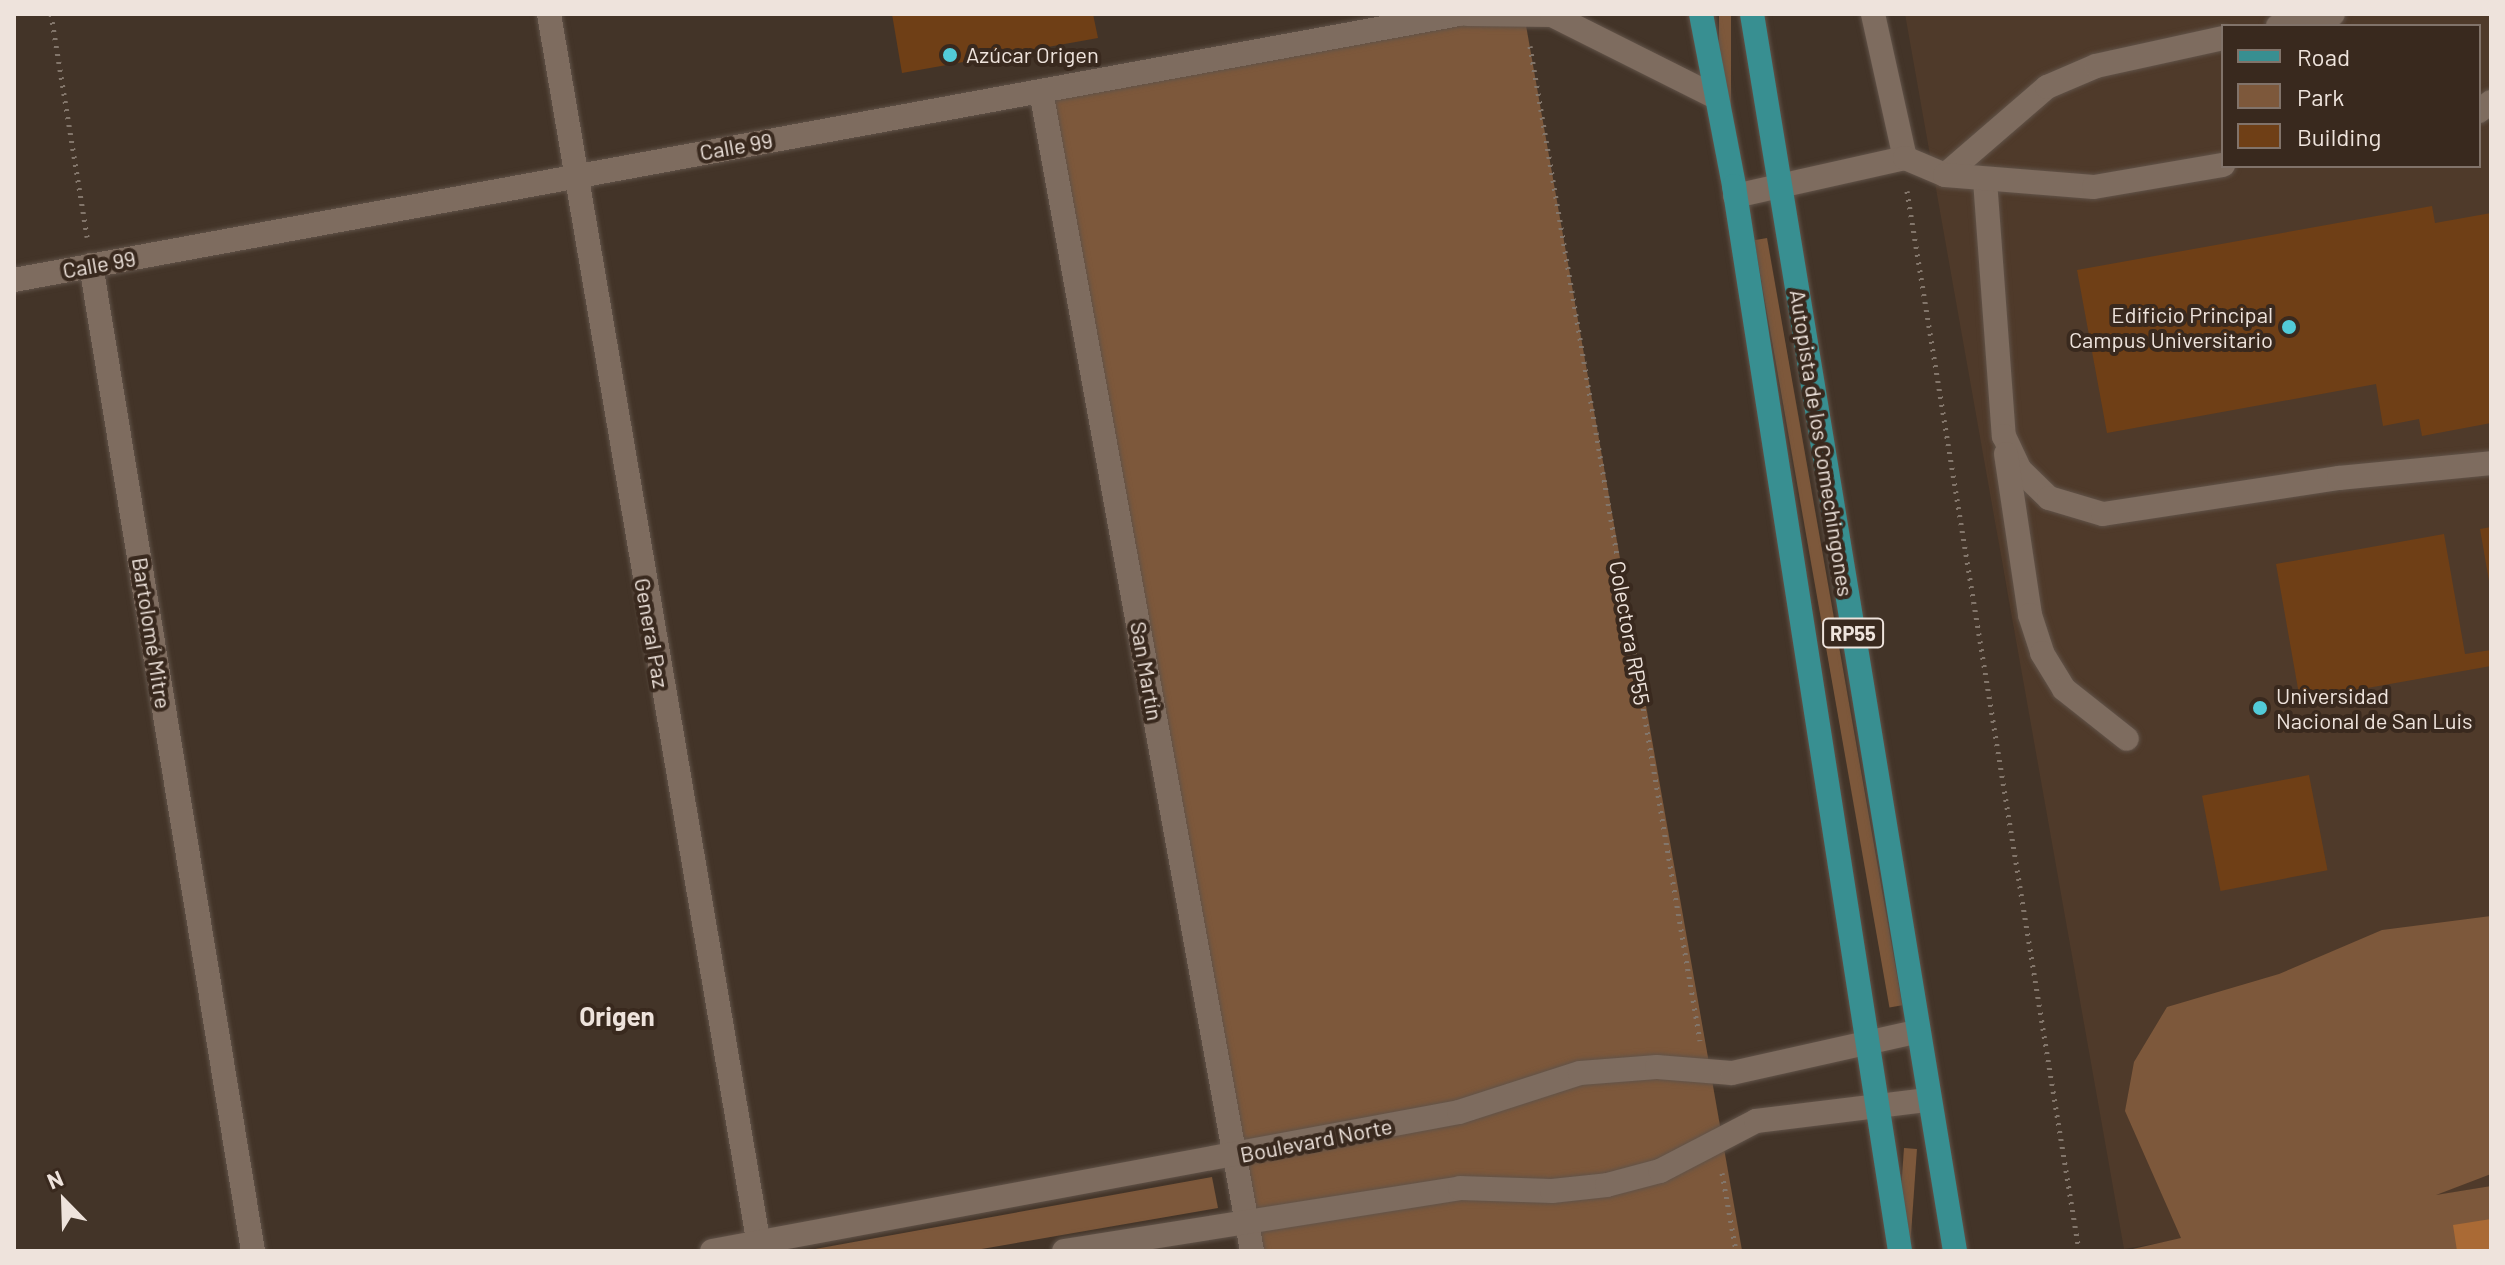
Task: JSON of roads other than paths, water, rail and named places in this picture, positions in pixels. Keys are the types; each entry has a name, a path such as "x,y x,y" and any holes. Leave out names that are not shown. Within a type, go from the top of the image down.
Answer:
{"main road":[{"name":"RP55","path":"1701,14 1735,196 1900,1251"},
{"name":"Autopista de los Comechingones","path":"1752,14 1916,1032 1955,1251"}],"street":[{"name":"General Paz","path":"549,14 573,177 759,1247"},
{"name":"Calle 99","path":"14,280 1459,14"},
{"path":"1467,14 1552,15 1716,97"},
{"path":"1873,14 1905,158"},
{"path":"2287,24 2333,14"},
{"path":"1945,175 2047,87 2096,66 2221,38"},
{"name":"San Martín","path":"1041,91 1252,1251"},
{"path":"1735,196 1905,158 1945,175 2094,187 2221,165"},
{"path":"1985,180 2004,436 2030,615 2042,653 2064,689 2127,739"},
{"name":"Bartolomé Mitre","path":"91,265 253,1251"},
{"path":"2004,436 2020,470 2049,498 2103,514 2339,478 2491,463"},
{"name":"Boulevard Norte","path":"712,1251 759,1247 1459,1112 1580,1073 1657,1067 1732,1073 1868,1040 1916,1032"},
{"path":"1064,1251 1460,1188 1552,1191 1607,1185 1660,1171 1756,1121 1928,1100"}],"place":[{"name":"Azúcar Origen","path":"950,55"},
{"name":"Edificio Principal Campus Universitario","path":"2289,327"},
{"name":"Universidad Nacional de San Luis","path":"2260,708"}],"district":[{"name":"Origen","path":"617,1016"}]}
